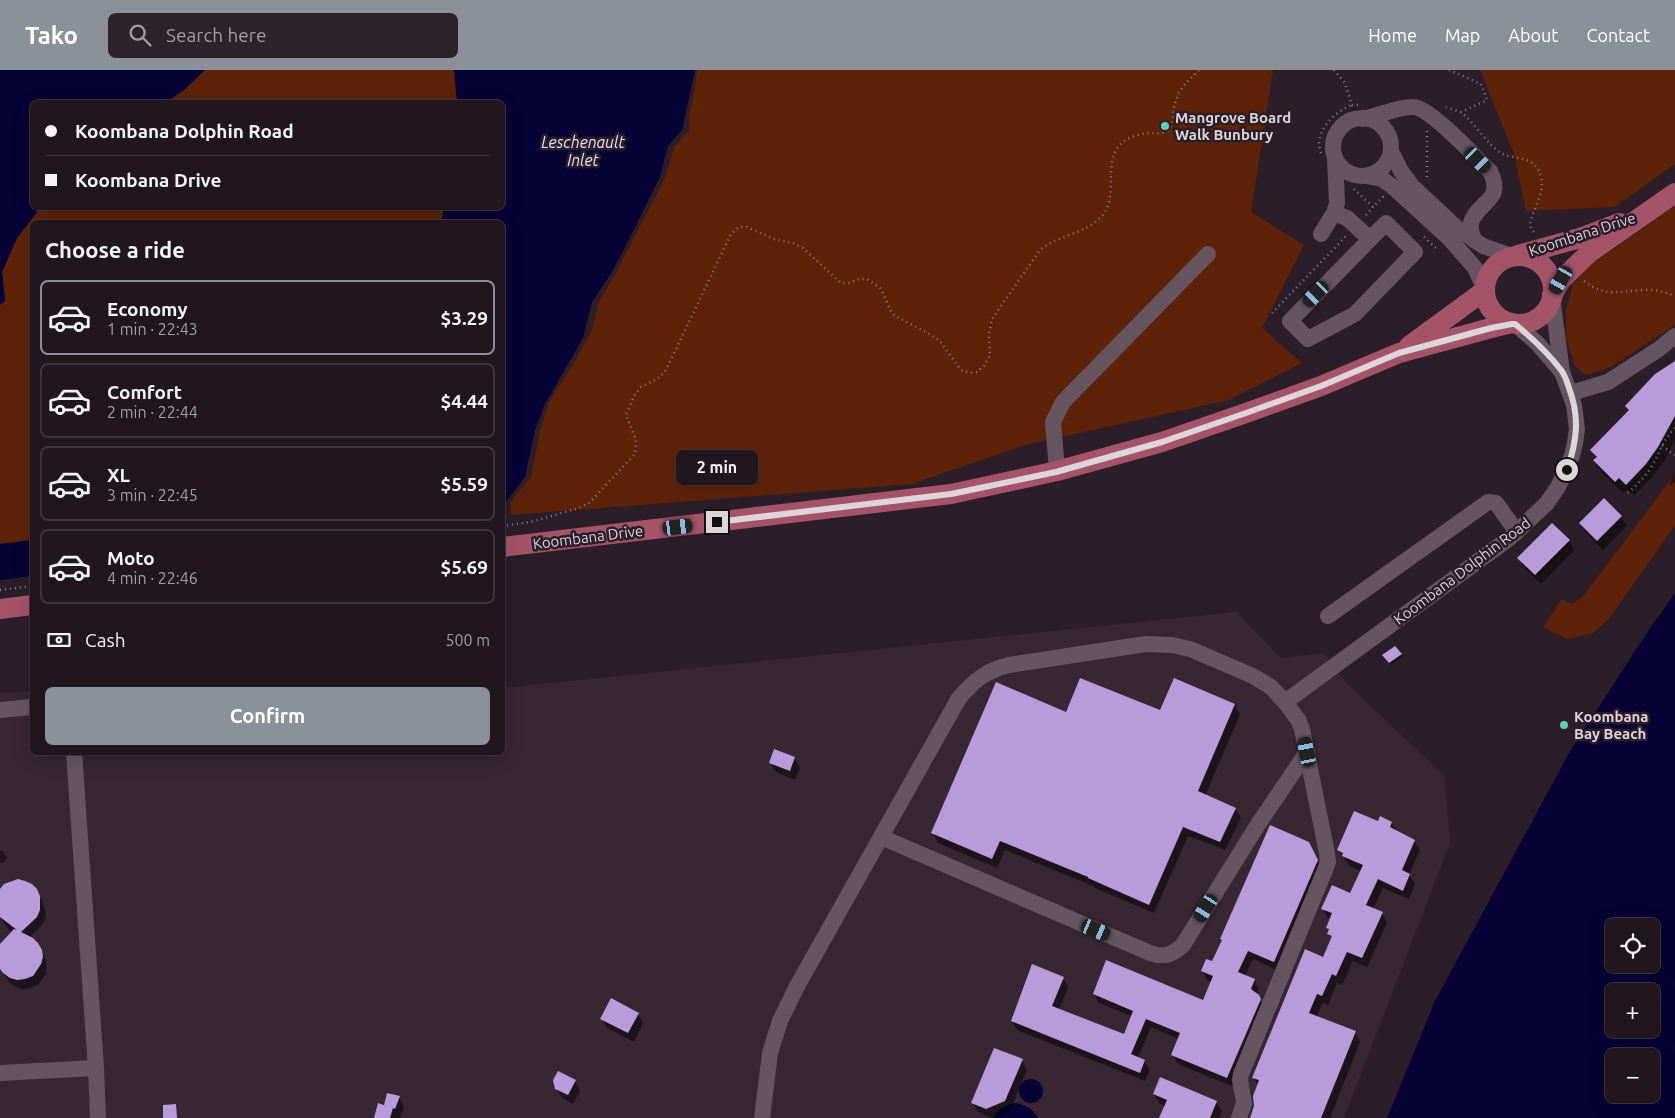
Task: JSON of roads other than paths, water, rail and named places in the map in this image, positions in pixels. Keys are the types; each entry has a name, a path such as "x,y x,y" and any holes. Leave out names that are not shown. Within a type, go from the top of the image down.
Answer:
{"main road":[{"name":"Koombana Drive","path":"1552,296 1561,280 1589,253 1675,193"},
{"name":"Koombana Drive","path":"1514,256 1580,238 1649,212"},
{"path":"1514,256 1526,256 1536,260 1544,266 1550,275 1553,285 1552,296 1543,314 1535,320 1514,324 1503,321 1496,316 1486,300 1484,289 1490,271 1503,259 1514,256"},
{"name":"Koombana Drive","path":"1399,353 1484,289"},
{"name":"Koombana Drive","path":"505,547 951,494 1056,472 1162,442 1246,413 1321,386 1399,353 1491,328 1514,324"},
{"path":"0,609 30,605"}],"street":[{"path":"1321,234 1349,186 1363,176 1375,173 1388,160 1394,124 1406,107"},
{"path":"1370,239 1335,208 1329,157 1337,133 1348,122 1406,107 1418,107 1434,118 1490,172 1495,186 1494,192 1492,198 1472,221 1471,230 1474,240"},
{"path":"1363,119 1372,120 1386,131 1401,171 1412,186 1444,216 1483,246 1514,256"},
{"path":"1329,157 1345,171 1382,179 1392,186 1449,238 1475,268 1484,289"},
{"path":"1386,223 1415,252 1355,314 1308,339 1290,321 1370,239 1386,223"},
{"path":"1056,472 1053,422 1063,402 1208,254"},
{"name":"Koombana Dolphin Road","path":"1285,702 1517,532 1547,503 1558,487 1567,470 1577,429 1571,393 1562,372 1552,296"},
{"name":"Koombana Dolphin Road","path":"1514,324 1537,343 1562,372"},
{"path":"1571,393 1608,382 1659,349 1675,336"},
{"path":"1328,616 1488,502 1496,503 1517,532"},
{"path":"762,1118 770,1053 780,1021 796,988 959,698 976,680 994,669 1009,665 1146,644 1172,645 1190,649 1253,676 1271,688 1285,702 1299,721 1307,752 1328,862 1241,1074 1240,1080 1244,1103 1239,1118"},
{"path":"0,710 30,707"},
{"path":"881,837 1150,954 1171,955 1183,945 1257,826 1307,752"},
{"path":"74,755 98,1118"},
{"path":"0,1073 96,1068"}],"water":[{"path":"0,70 205,70 184,90 169,100 30,100 30,210 38,210 17,238 2,272 5,301 0,305"},
{"name":"Leschenault Inlet","path":"454,70 695,70 682,130 668,146 660,177 622,253 592,302 583,338 544,406 535,430 525,477 505,503 505,220 441,220 444,210 505,210 505,100 457,100"},
{"path":"30,540 30,576 0,580 0,544"},
{"path":"1675,593 1675,1118 1387,1118 1435,1001 1570,751"},
{"path":"1031,1079 1040,1082 1043,1091 1040,1100 1031,1103 1022,1100 1019,1091 1022,1082"},
{"path":"1016,1103 1029,1108 1038,1118 993,1118 1003,1108"}],"place":[{"name":"Mangrove Board Walk Bunbury","path":"1165,126"},
{"name":"Koombana Bay Beach","path":"1564,725"}]}
